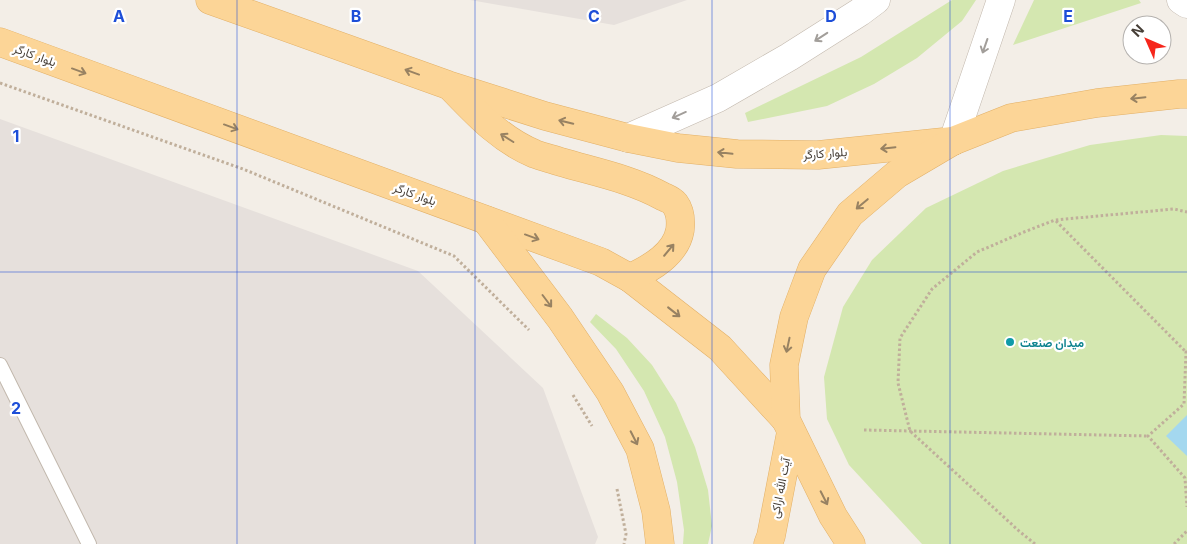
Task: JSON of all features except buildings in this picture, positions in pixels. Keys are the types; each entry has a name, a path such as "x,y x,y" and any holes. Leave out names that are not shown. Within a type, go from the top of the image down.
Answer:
{"main road":[{"name":"بلوار کارگر","path":"210,0 448,85 545,116 628,138 678,148 746,154 818,155 953,141"},
{"name":"بلوار کارگر","path":"0,42 601,262 630,278 720,348 788,426"},
{"path":"448,85 486,123 505,138 535,154 634,183 673,202 679,211 681,223 679,238 661,260 647,270 630,278"},
{"path":"851,544 833,516 788,426 784,365 794,316 812,269 850,214 897,174 953,141 1011,118 1097,103 1187,94"},
{"path":"486,220 560,318 610,392 640,449 656,511 660,544"},
{"name":"آیت الله اراکی","path":"768,544 771,536 788,426"}],"street":[{"path":"628,138 718,98 789,57 876,0"},
{"path":"953,141 1001,0"},
{"path":"1181,0 1187,4"}],"lane":[{"path":"2,372 89,544"}],"path":[{"path":"0,83 243,169 454,256 529,330"},
{"path":"1035,544 910,431 898,383 900,338 932,289 978,252 1055,220 1174,209 1187,212"},
{"path":"864,430 1148,436 1184,404 1186,352 1055,220"},
{"path":"572,393 596,434"},
{"path":"1148,436 1185,478 1187,508"},
{"path":"617,487 626,534 624,544"},
{"path":"1174,544 1187,531"}],"shaded area":[{"path":"470,0 687,0 614,25"},
{"path":"0,119 418,271 543,388 598,537 595,544 0,544"}],"green space":[{"path":"952,0 976,0 962,21 917,58 874,84 827,106 748,122 745,113 861,57"},
{"path":"1034,0 1139,0 1141,3 1013,45"},
{"name":"میدان صنعت","path":"1161,135 1187,136 1187,544 922,544 849,465 827,419 824,377 843,307 872,260 926,208 1003,171 1090,145"},
{"path":"596,314 627,338 652,365 676,403 695,447 708,490 712,526 708,544 683,544 684,530 677,482 665,437 644,391 616,349 590,322"}],"water":[{"path":"1187,415 1187,456 1166,436"}],"place":[{"name":"میدان صنعت","path":"1010,342"}]}
